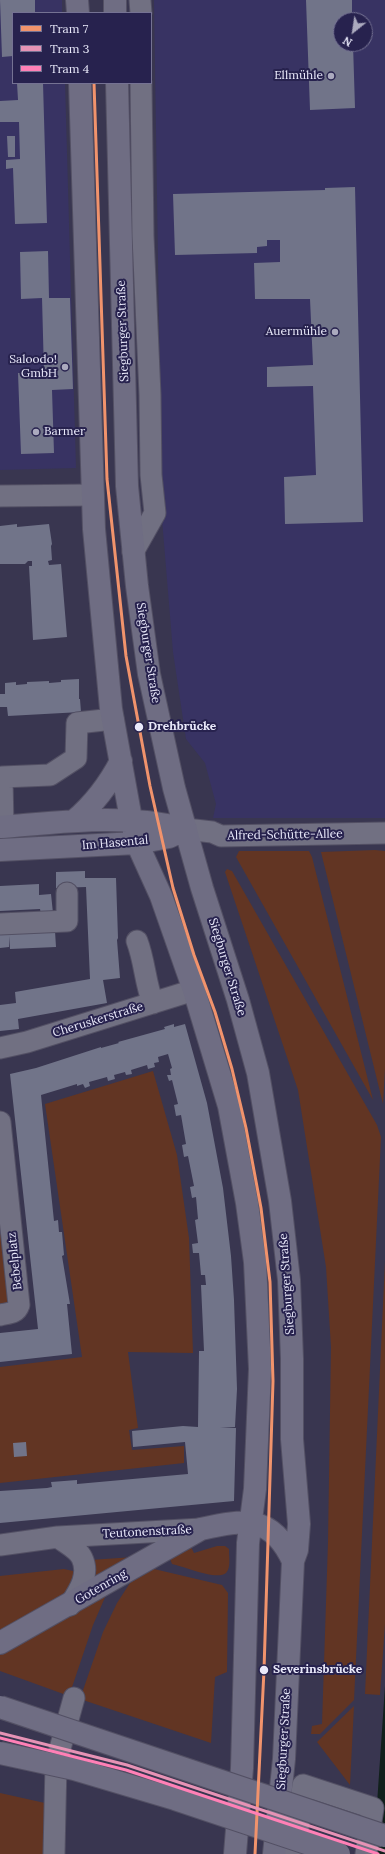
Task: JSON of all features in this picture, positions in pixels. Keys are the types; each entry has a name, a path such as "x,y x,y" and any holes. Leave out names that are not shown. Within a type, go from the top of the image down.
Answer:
{"main road":[{"path":"77,0 78,12"},
{"path":"115,0 115,12"},
{"path":"80,84 94,529 113,720 121,761 127,819 161,896 194,990 229,1106 247,1203 255,1262 260,1369 255,1489 242,1522 242,1768 234,1854"},
{"name":"Siegburger Straße","path":"117,84 127,486 133,552 149,674 174,788 202,888 238,1000 258,1074 280,1201 289,1280 292,1359 292,1439 299,1524 297,1550 294,1562 284,1758 274,1854"},
{"path":"74,821 90,807 104,791 121,761"},
{"name":"Im Hasental","path":"2,827 74,821 127,819 158,822 186,829"},
{"name":"Im Hasental","path":"0,850 138,843 169,837 186,829"},
{"path":"242,1522 257,1525 275,1533 282,1540 294,1562"},
{"name":"Teutonenstraße","path":"201,1529 242,1522"},
{"name":"Gotenring","path":"0,1644 201,1529"},
{"path":"0,1707 385,1836"},
{"path":"0,1753 74,1769 175,1799 340,1854"}],"street":[{"path":"140,0 141,12"},
{"path":"133,552 155,513 151,475 150,396 143,236 141,84"},
{"path":"0,496 93,495"},
{"path":"2,827 2,776 50,775 76,758 77,723 113,720"},
{"name":"Alfred-Schütte-Allee","path":"186,829 212,832 221,836 385,833"},
{"path":"0,924 67,921 67,893"},
{"path":"137,941 143,957 147,989 153,1003"},
{"name":"Cheruskerstraße","path":"0,1048 28,1042 194,990"},
{"name":"Bebelplatz","path":"0,1122 19,1305 18,1310 0,1314"},
{"name":"Teutonenstraße","path":"0,1545 58,1537 201,1529"},
{"path":"58,1537 76,1550 82,1558 84,1573 82,1588 70,1605"},
{"path":"54,1854 56,1763 74,1698"},
{"path":"295,1854 303,1785 373,1808 366,1854"}],"shaded area":[{"path":"0,0 62,0 62,12 12,12 12,84 65,84 76,468 0,470"},
{"path":"154,0 385,0 385,818 213,818 216,804 205,763 186,739 173,652 162,519"},
{"path":"239,851 309,851 312,857 373,1100 236,857"},
{"path":"385,851 385,1069 383,1104 321,852"},
{"path":"227,869 232,871 377,1125 381,1137 354,1700 320,1734 311,1734 312,1726 322,1724 328,1542 331,1347 326,1267 298,1090 225,872"},
{"path":"153,1071 177,1155 189,1238 193,1353 128,1352 138,1428 129,1430 132,1450 184,1446 184,1463 0,1483 0,1367 82,1357 45,1104"},
{"path":"0,1205 15,1302 0,1312"},
{"path":"385,1261 385,1624 380,1695 365,1694"},
{"path":"217,1546 225,1546 229,1549 229,1568 226,1573 222,1575 208,1574 172,1564 170,1559 191,1547 194,1553"},
{"path":"134,1557 92,1580 90,1560"},
{"path":"64,1569 73,1571 78,1577 69,1594 0,1634 0,1576"},
{"path":"154,1569 222,1585 228,1593 227,1672 215,1677 211,1743 80,1699 103,1632 117,1603 130,1583"},
{"path":"106,1595 93,1625 69,1696 0,1671 0,1655"},
{"path":"385,1686 385,1854 366,1854 377,1804"},
{"path":"354,1706 350,1785 317,1742"},
{"path":"0,1793 45,1803 47,1854 0,1854"}],"building":[{"path":"0,0 35,0 35,12 12,12 12,56 2,57"},
{"name":"Ellmühle","path":"306,0 352,0 352,12 333,12 333,52 353,52 355,108 310,110"},
{"path":"17,84 43,84 47,223 15,224 13,168 6,169 6,160 20,159 19,122 0,122 0,101 18,100"},
{"path":"7,136 15,136 15,157 8,157"},
{"name":"Auermühle","path":"355,187 363,522 285,524 284,477 316,475 313,386 267,387 267,367 313,365 310,299 255,299 254,263 280,262 280,240 267,240 267,246 257,247 257,253 175,255 173,194 325,190 325,188"},
{"path":"48,251 49,298 70,298 73,389 52,390 54,453 21,454 18,373 44,373 42,298 21,299 20,252"},
{"path":"17,524 17,527 49,524 52,544 52,560 48,561 49,565 61,564 67,637 33,640 29,566 32,566 32,561 28,561 25,564 0,564 0,526"},
{"path":"79,679 79,699 81,712 8,716 7,707 0,707 0,694 5,694 5,683 16,682 16,685 27,684 27,682 49,681 49,683 61,682 61,680"},
{"path":"85,871 85,878 116,878 117,940 120,978 103,980 107,1003 18,1019 19,1029 0,1031 0,1005 16,1003 15,992 90,979 86,887 56,888 56,872"},
{"path":"39,884 39,895 51,894 53,913 41,914 40,909 0,911 0,886"},
{"path":"8,931 8,934 55,931 56,947 10,949 9,936 9,947 0,948 0,932"},
{"path":"174,1024 174,1027 185,1024 207,1103 223,1188 231,1256 237,1389 235,1427 220,1427 236,1428 234,1501 0,1523 0,1491 47,1488 52,1487 51,1482 77,1480 77,1484 188,1474 185,1442 133,1447 132,1431 183,1426 198,1427 199,1351 204,1351 201,1285 206,1285 205,1275 201,1275 199,1253 193,1253 192,1244 198,1243 195,1220 198,1219 196,1197 192,1198 190,1187 194,1186 188,1156 184,1157 182,1145 186,1144 181,1115 176,1116 174,1105 178,1104 172,1080 169,1081 167,1075 171,1075 170,1069 172,1068 168,1054 158,1057 159,1062 154,1063 155,1067 148,1069 147,1065 131,1070 132,1074 126,1075 125,1072 114,1075 115,1079 108,1081 107,1077 89,1082 90,1086 85,1088 83,1084 77,1086 77,1084 41,1095 54,1221 58,1220 59,1232 62,1232 64,1255 62,1256 70,1304 67,1304 72,1354 0,1362 0,1333 38,1329 10,1074 36,1068 101,1047 165,1029 164,1027"},
{"path":"26,1442 27,1456 14,1457 13,1443"}],"tram line":[{"name":"7","path":"94,84 107,479 126,656 150,786 173,888 194,955 215,1012 232,1069 246,1128 261,1208 270,1282 273,1381 264,1670 255,1854"},
{"name":"3","path":"0,1733 127,1765 385,1851"},
{"name":"4","path":"0,1738 126,1770 378,1854"}],"place":[{"name":"Ellmühle","path":"331,76"},
{"name":"Auermühle","path":"335,332"},
{"name":"Saloodo! GmbH","path":"65,367"},
{"name":"Barmer","path":"36,432"},
{"name":"Drehbrücke","path":"139,727"},
{"name":"Severinsbrücke","path":"264,1670"}]}
